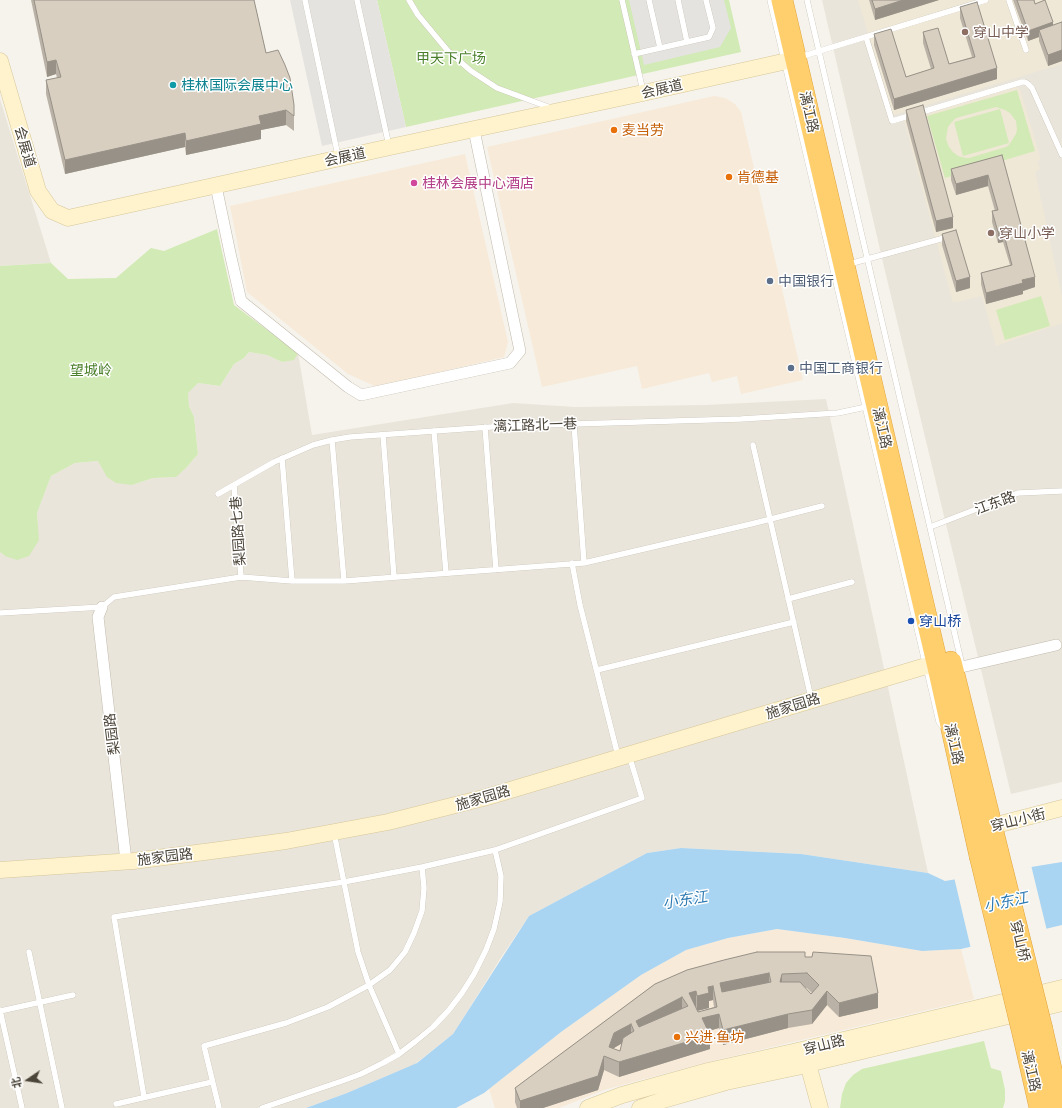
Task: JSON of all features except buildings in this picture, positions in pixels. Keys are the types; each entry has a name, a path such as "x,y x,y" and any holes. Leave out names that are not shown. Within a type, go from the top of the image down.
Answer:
{"highway":[{"name":"漓江路","path":"782,0 802,57 850,264 949,669 963,746 989,854"},
{"name":"漓江路","path":"796,0 802,57"},
{"name":"穿山桥","path":"989,854 1032,1031"},
{"name":"漓江路","path":"1032,1031 1055,1107"}],"street":[{"name":"会展道","path":"0,61 38,191 52,211 68,218 802,57"},
{"path":"216,186 241,301 348,387 361,395 510,363 520,351 474,130"},
{"name":"梨园路","path":"102,607 98,617 126,861"},
{"path":"949,669 1056,645"},
{"name":"施家园路","path":"0,870 126,861 242,847 388,822 487,797 812,700 949,669"},
{"name":"穿山小街","path":"983,829 1062,808"},
{"name":"穿山路","path":"640,1108 801,1058 1062,988"},
{"name":"穿山路","path":"588,1108 622,1095 708,1071 801,1058 1062,1003"},
{"path":"801,1058 810,1108"},
{"path":"801,1058 820,1108"}],"lane":[{"path":"305,0 339,158"},
{"path":"357,0 390,147"},
{"path":"409,0 418,15 448,51 471,71 497,88 559,111"},
{"path":"622,0 643,93"},
{"path":"649,0 660,48"},
{"path":"678,0 687,42"},
{"path":"634,54 709,37 712,28 706,0"},
{"path":"770,0 802,57"},
{"path":"802,57 807,0"},
{"path":"802,57 986,0"},
{"path":"1009,0 1026,50"},
{"path":"866,37 892,121 1025,82 1032,88 1062,155"},
{"path":"850,264 953,236"},
{"path":"850,264 866,407 949,669"},
{"path":"850,264 930,527 949,669"},
{"name":"漓江路北一巷","path":"218,494 282,458 313,445 332,440 486,427 742,419 838,413 866,407"},
{"path":"574,424 584,563"},
{"path":"486,427 496,570"},
{"path":"434,431 446,573"},
{"path":"383,435 394,577"},
{"path":"332,440 344,581"},
{"path":"753,445 812,700"},
{"path":"282,458 292,581"},
{"name":"梨园路七巷","path":"234,486 241,577"},
{"name":"江东路","path":"930,527 1018,493 1062,491"},
{"path":"0,613 102,607 114,597 241,577 292,581 344,581 584,563 822,506"},
{"path":"144,1098 114,917 344,882 422,867 495,850 642,798 624,756 597,670 580,605 572,563"},
{"path":"788,599 852,582"},
{"path":"597,670 794,622"},
{"path":"963,746 973,721"},
{"path":"334,832 358,952 369,986 398,1054"},
{"path":"262,1108 310,1093 361,1074 383,1063 398,1054 433,1027 449,1010 462,993 486,950 494,929 500,902 501,876 495,850"},
{"path":"218,1108 204,1046 307,1016 369,986 390,970 405,952 422,911 424,888 422,867"},
{"path":"29,952 62,1108"},
{"path":"22,1108 0,1011 73,995"},
{"path":"116,1104 212,1082"}],"shaded area":[{"path":"290,0 377,0 406,127 322,146"},
{"path":"629,0 724,0 731,28 720,47 644,65"},
{"path":"822,0 1062,0 1062,782 1011,794 885,271"},
{"name":"穿山中学","path":"858,0 1062,0 1062,64 893,115"},
{"name":"穿山小学","path":"1015,87 1020,89 1041,160 1037,161 1040,169 1035,172 1062,297 1062,323 996,346 982,296 953,303 904,120"},
{"path":"714,96 725,98 735,104 741,112 803,380 741,394 737,376 712,382 709,373 642,389 637,366 542,387 487,147"},
{"path":"0,99 51,263 0,266"},
{"path":"465,154 508,342 504,357 377,387 348,374 247,292 230,206"},
{"path":"249,352 267,355 282,362 298,353 312,435 513,403 575,407 705,405 826,399 928,873 801,854 681,848 647,853 529,916 453,1034 415,1064 347,1093 306,1108 0,1108 0,552 5,556 38,540 37,513 51,476 75,463 98,461 132,485 153,478 175,477 186,468 198,454 194,417 189,406 187,393 198,383 220,386 234,364 244,358"},
{"path":"777,929 845,938 922,951 961,949 974,999 704,1063 607,1089 559,1108 495,1108 489,1089 561,1032 641,975 686,950 728,938"}],"green space":[{"name":"甲天下广场","path":"377,0 729,0 741,52 406,127"},
{"path":"1017,90 1035,151 945,178 927,116","holes":["996,107 1010,113 1016,121 1017,129 1016,134 1006,147 969,158 958,156 949,147 946,139 948,127 956,118"]},
{"path":"1000,109 1009,143 963,156 954,122"},
{"name":"望城岭","path":"217,229 234,305 298,353 294,360 282,362 267,355 249,352 244,358 234,364 220,386 198,383 188,393 189,406 194,417 198,454 176,477 153,478 132,485 116,483 107,477 98,461 75,463 51,476 37,513 39,540 29,556 17,560 5,556 0,552 0,266 51,263 68,279 116,278 151,248 164,251"},
{"path":"1041,296 1050,326 1005,340 996,310"},
{"path":"984,1041 991,1068 1001,1071 1005,1090 1005,1101 1003,1108 840,1108 842,1094 846,1083 853,1075 862,1069"}],"water":[{"name":"小东江","path":"681,848 801,854 928,873 945,881 1062,862 1062,925 961,949 922,951 845,938 777,929 728,938 686,950 641,975 561,1032 484,1093 456,1108 306,1108 347,1093 417,1063 453,1034 529,916 647,853"}],"pier":[{"path":"1031,865 1047,931 971,949 954,877"}],"place":[{"name":"穿山中学","path":"965,32"},
{"name":"桂林国际会展中心","path":"173,85"},
{"name":"麦当劳","path":"614,130"},
{"name":"肯德基","path":"729,177"},
{"name":"桂林会展中心酒店","path":"414,183"},
{"name":"穿山小学","path":"991,233"},
{"name":"中国银行","path":"770,281"},
{"name":"中国工商银行","path":"791,368"},
{"name":"穿山桥","path":"911,621"},
{"name":"兴进·鱼坊","path":"677,1037"}]}
